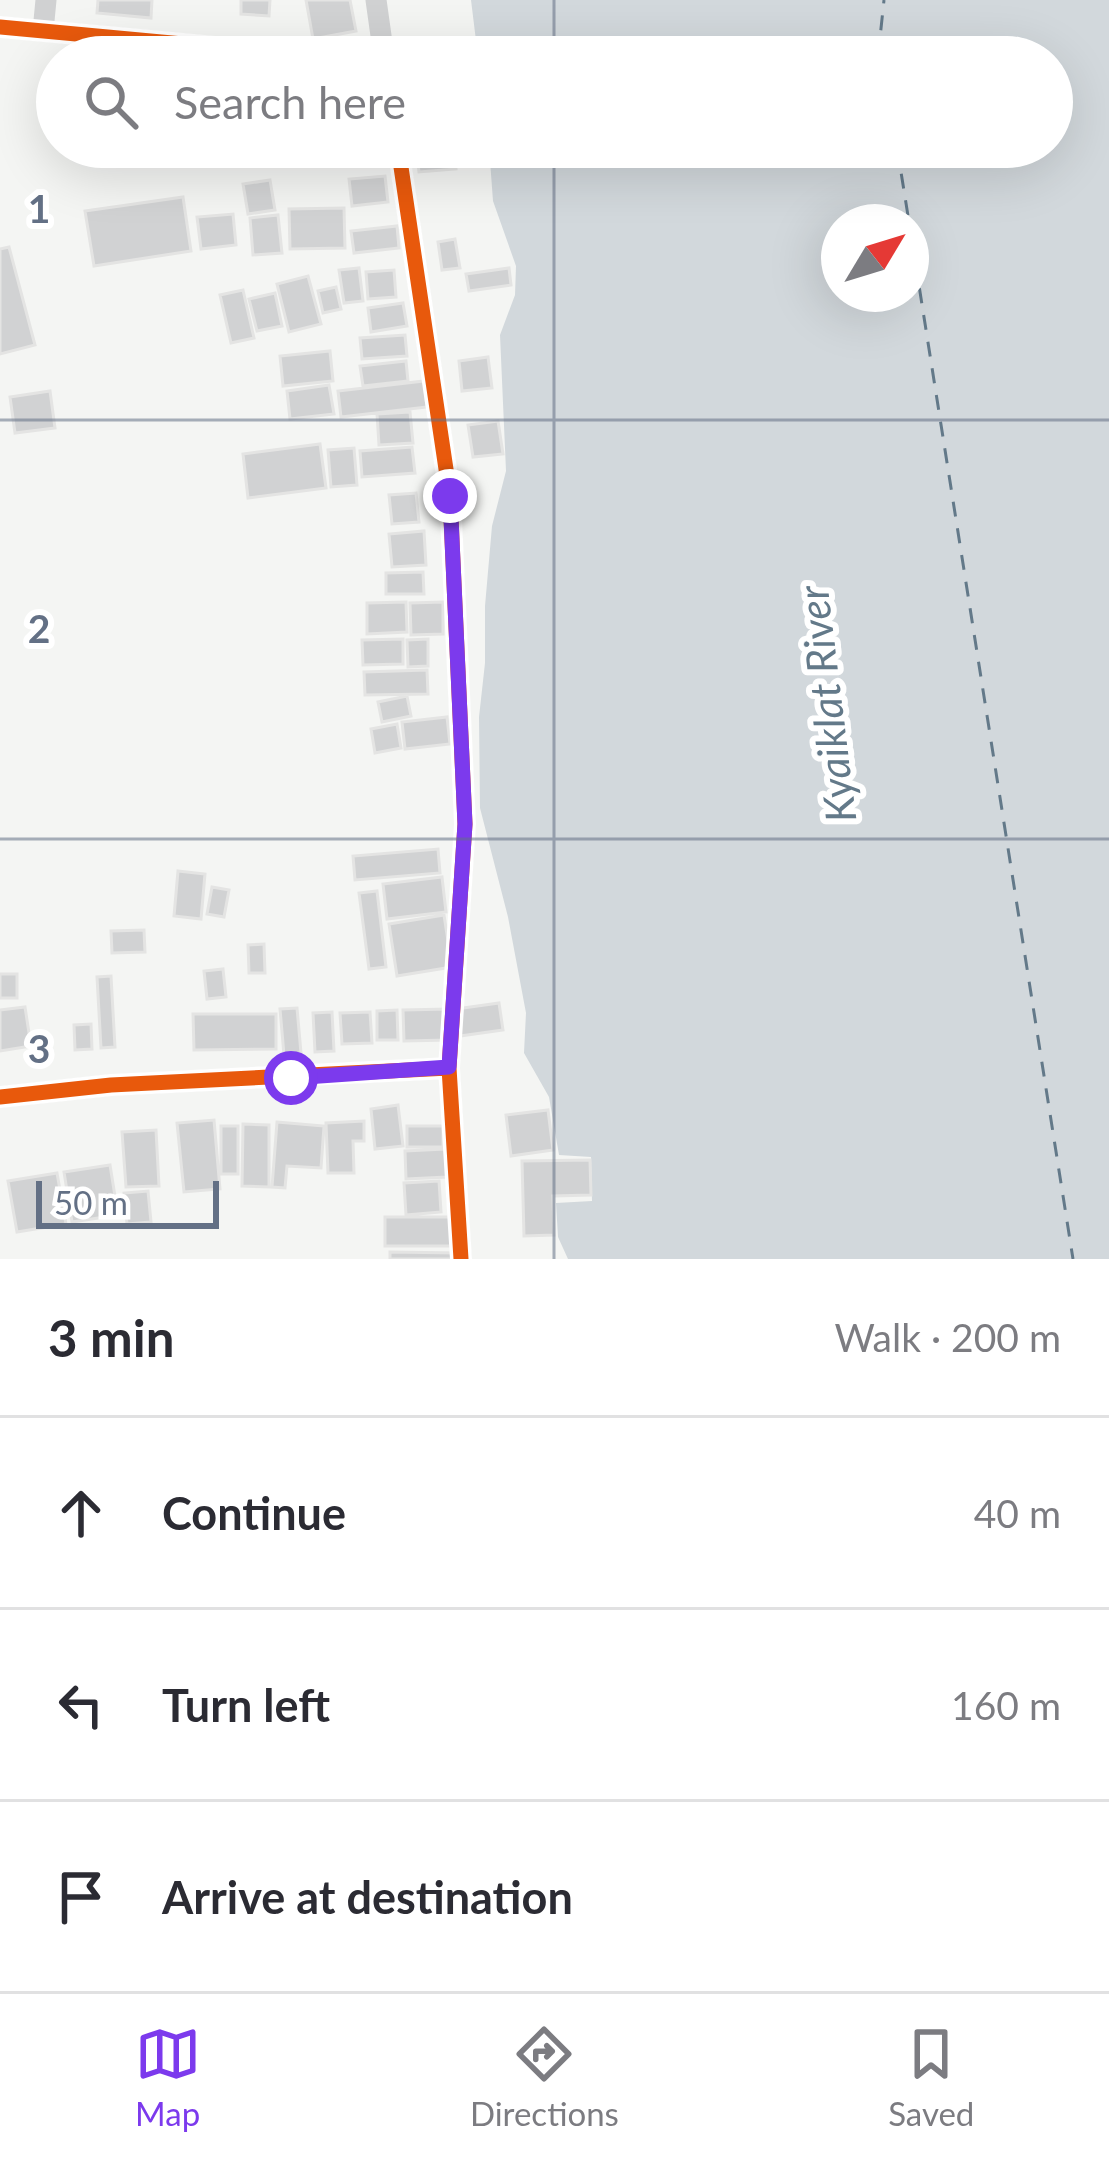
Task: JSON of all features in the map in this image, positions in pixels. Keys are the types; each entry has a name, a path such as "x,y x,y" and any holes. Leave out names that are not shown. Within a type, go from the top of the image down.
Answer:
{"street":[{"path":"43,31 46,0"},
{"path":"376,0 381,36"},
{"path":"0,27 97,36"},
{"path":"401,168 450,496 465,824 449,1067 461,1259"},
{"path":"0,1097 110,1085 449,1067"}],"water":[{"name":"Kyaiklat River","path":"471,0 1109,0 1109,1259 568,1259 558,1237 556,1203 592,1201 591,1157 559,1155 549,1097 524,1053 526,1013 480,808 485,606 492,526 506,471 500,335 515,295 516,266 493,201 491,168 1073,168 1073,36 475,36"}],"building":[{"path":"98,0 152,0 151,18 97,13"},
{"path":"241,0 270,0 269,16 241,14"},
{"path":"306,0 350,0 356,31 312,36"},
{"path":"419,168 456,168 456,169 419,172"},
{"path":"385,176 388,202 352,206 349,179"},
{"path":"270,180 275,210 248,214 243,184"},
{"path":"183,197 191,251 94,266 85,211"},
{"path":"344,208 345,248 290,249 289,209"},
{"path":"233,214 236,245 201,249 197,217"},
{"path":"278,215 282,253 253,255 250,218"},
{"path":"397,226 399,248 354,253 351,231"},
{"path":"455,239 460,268 442,270 438,242"},
{"path":"9,247 35,345 0,354 0,249"},
{"path":"359,268 363,301 344,303 339,270"},
{"path":"509,268 511,285 469,291 466,274"},
{"path":"394,270 396,297 368,299 366,272"},
{"path":"308,276 321,324 289,332 277,284"},
{"path":"336,287 341,309 323,313 318,291"},
{"path":"243,290 254,338 231,343 220,295"},
{"path":"275,293 282,326 257,331 249,299"},
{"path":"403,303 407,326 371,332 368,308"},
{"path":"405,335 407,356 362,359 360,338"},
{"path":"330,351 333,381 283,386 280,356"},
{"path":"488,357 492,388 462,391 459,361"},
{"path":"406,361 408,381 363,386 360,366"},
{"path":"424,381 427,407 341,417 338,391"},
{"path":"329,385 334,414 290,419 287,391"},
{"path":"50,391 55,428 15,433 10,397"},
{"path":"410,412 413,443 379,445 377,414"},
{"path":"498,421 503,454 473,457 468,425"},
{"path":"320,444 326,488 248,498 243,454"},
{"path":"412,447 415,473 362,477 360,451"},
{"path":"354,448 357,485 331,487 328,450"},
{"path":"416,493 419,522 392,524 389,495"},
{"path":"424,531 426,565 392,567 389,534"},
{"path":"423,572 424,594 386,594 386,573"},
{"path":"406,602 407,632 367,634 367,603"},
{"path":"443,602 443,634 411,635 410,603"},
{"path":"403,639 403,664 363,665 362,640"},
{"path":"428,639 428,666 408,667 407,640"},
{"path":"427,670 428,694 365,695 364,672"},
{"path":"407,696 411,716 382,722 378,702"},
{"path":"447,717 450,744 405,749 402,722"},
{"path":"397,724 401,748 375,753 371,729"},
{"path":"438,849 440,873 355,880 353,856"},
{"path":"178,871 205,874 201,919 174,916"},
{"path":"442,877 446,912 387,919 383,884"},
{"path":"212,887 229,890 224,917 207,914"},
{"path":"377,891 386,967 369,969 359,893"},
{"path":"444,915 452,967 397,976 389,924"},
{"path":"144,930 145,952 112,953 111,931"},
{"path":"264,944 265,973 249,973 248,945"},
{"path":"223,969 226,997 207,999 204,971"},
{"path":"0,974 17,974 17,998 0,998"},
{"path":"111,976 115,1047 101,1048 97,977"},
{"path":"499,1003 503,1030 460,1036 456,1009"},
{"path":"25,1007 31,1046 0,1051 0,1010"},
{"path":"297,1008 301,1053 284,1055 280,1009"},
{"path":"448,1009 449,1040 404,1041 403,1010"},
{"path":"397,1010 398,1040 377,1040 377,1011"},
{"path":"332,1012 334,1051 315,1052 313,1013"},
{"path":"370,1012 372,1043 342,1044 340,1013"},
{"path":"193,1014 276,1014 276,1049 194,1050"},
{"path":"91,1024 92,1049 75,1050 74,1025"},
{"path":"398,1105 403,1146 375,1149 371,1109"},
{"path":"548,1110 553,1150 511,1156 506,1115"},
{"path":"214,1120 220,1189 184,1192 177,1123"},
{"path":"364,1121 364,1141 353,1141 354,1173 328,1173 326,1123"},
{"path":"277,1122 324,1126 321,1168 287,1166 285,1188 272,1187"},
{"path":"243,1124 269,1125 269,1187 242,1186"},
{"path":"221,1126 238,1126 238,1174 221,1174"},
{"path":"407,1126 443,1126 443,1147 407,1147"},
{"path":"156,1130 159,1186 126,1187 122,1132"},
{"path":"445,1149 447,1177 406,1179 405,1151"},
{"path":"590,1160 591,1195 553,1196 554,1235 524,1236 522,1161"},
{"path":"110,1165 118,1215 72,1222 64,1172"},
{"path":"57,1173 66,1224 17,1232 8,1181"},
{"path":"439,1181 441,1212 406,1215 404,1183"},
{"path":"148,1191 151,1222 127,1224 124,1193"},
{"path":"385,1217 461,1217 462,1246 385,1246"},
{"path":"390,1252 458,1253 458,1259 390,1259"}],"ferry route":[{"path":"880,36 884,0"},
{"path":"900,168 906,204"},
{"path":"923,312 1073,1259"}],"cycle path":[{"path":"0,27 97,36"},
{"path":"401,168 450,496 465,824 449,1068 461,1259"},
{"path":"0,1097 111,1085 449,1068"}],"route":[{"path":"291,1078 449,1067 465,824 450,496"}]}
